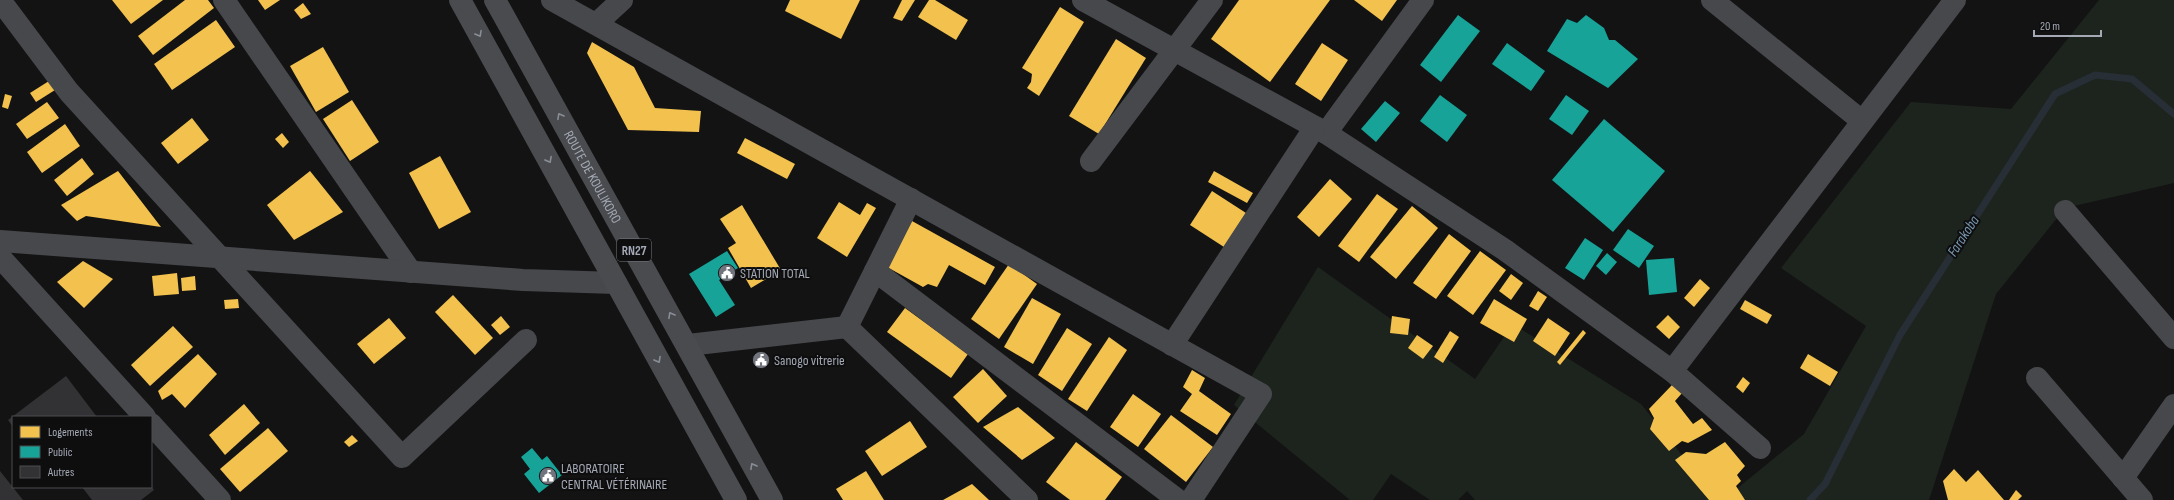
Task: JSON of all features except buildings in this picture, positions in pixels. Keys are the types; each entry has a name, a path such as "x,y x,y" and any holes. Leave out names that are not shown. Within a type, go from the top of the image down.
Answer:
{"main road":[{"name":"RN27","path":"460,0 736,500"},
{"name":"ROUTE DE KOULIKORO","path":"495,0 688,345 772,500"}],"street":[{"path":"0,0 69,92 402,457 526,340"},
{"path":"224,0 411,272"},
{"path":"552,0 1261,394 1191,500"},
{"path":"596,24 622,0"},
{"path":"1083,0 1320,130 1505,250 1672,371 1760,448"},
{"path":"1091,161 1212,0"},
{"path":"1172,345 1320,130 1423,0"},
{"path":"1712,0 1862,121"},
{"path":"1672,371 1955,0"},
{"path":"847,327 911,199"},
{"path":"2065,211 2174,338"},
{"path":"0,241 523,280 616,283"},
{"path":"0,257 144,416"},
{"path":"875,271 1178,500"},
{"path":"688,345 847,327"},
{"path":"847,327 1026,500"},
{"path":"2037,378 2142,500"},
{"path":"2123,478 2174,405"},
{"path":"152,425 220,500"}],"shaded area":[{"path":"2099,0 2174,0 2174,183 2065,208 1996,294 1929,500 1723,500 1804,434 1866,326 1781,268 1911,102 2011,109"},
{"path":"1318,267 1475,379 1513,324 1641,404 1718,500 1475,500 1467,491 1458,500 1430,500 1391,474 1373,500 1350,500 1234,405"}],"waterway":[{"name":"Farakoba","path":"1810,500 1825,484 1900,335 2055,94 2095,75 2132,79 2174,114"}],"place":[{"name":"STATION TOTAL","path":"727,273"},
{"name":"Sanogo vitrerie","path":"761,360"},
{"name":"LABORATOIRE CENTRAL VÉTÉRINAIRE","path":"548,476"}]}
